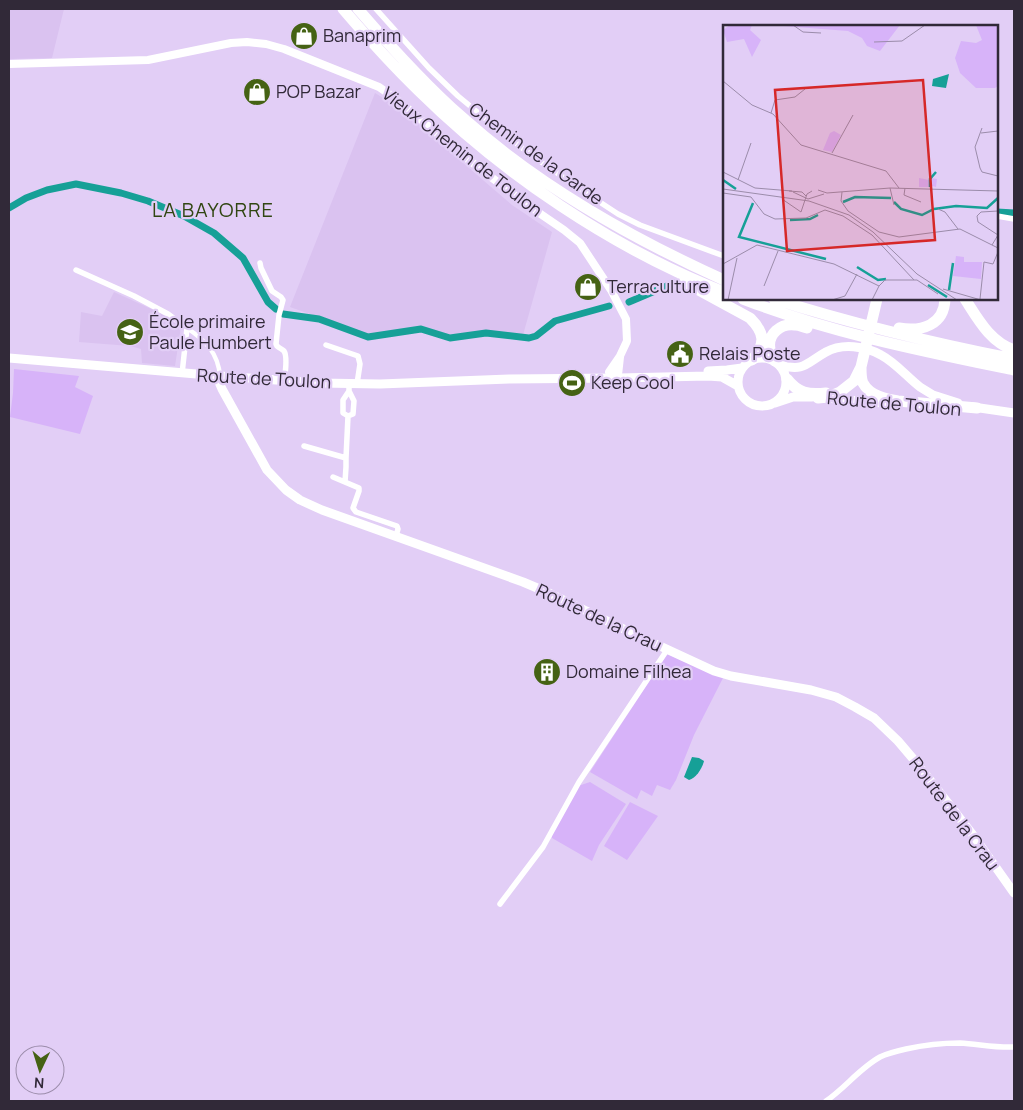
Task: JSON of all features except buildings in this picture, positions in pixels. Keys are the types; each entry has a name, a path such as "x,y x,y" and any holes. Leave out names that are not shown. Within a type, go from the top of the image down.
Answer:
{"highway":[{"path":"343,9 371,42 418,90 494,158 614,243 750,318 758,327 762,339 761,348 752,360"},
{"path":"358,9 420,76 463,118 501,149 557,190 630,235 723,280"},
{"path":"578,218 676,271 723,292"},
{"path":"630,235 723,274"},
{"path":"746,300 842,332 925,352 1014,370"},
{"path":"777,300 865,326 1014,359"},
{"path":"793,300 885,325 912,330 927,327 936,320 941,315 945,300"},
{"path":"818,398 845,390 854,381 860,368 879,300"},
{"path":"965,300 994,339 1014,350"},
{"path":"777,363 770,351 771,338 780,328 794,325 905,353 1014,376"},
{"path":"787,379 796,389 802,392 826,393 842,387 860,368"},
{"path":"860,368 863,383 868,389 886,399 898,402 977,408"}],"main road":[{"name":"Route de Toulon","path":"777,363 791,368 801,367 831,350 845,346 860,348 882,356 926,391 977,408 1014,413"},
{"name":"Route de Toulon","path":"9,358 182,374 352,386 742,368"},
{"path":"759,358 767,358 777,363 785,372 787,379 785,393 781,399 768,406 760,407 746,400 738,386 742,368 752,360 759,358"},
{"path":"197,375 222,389"},
{"name":"Route de Toulon","path":"521,379 596,378 615,375 715,376 729,380 738,386"},
{"name":"Route de la Crau","path":"220,376 222,389 267,470 286,490 300,500 322,510 523,582 704,666 731,676 811,690 836,697 874,718 915,761 1014,893"},
{"name":"Route de Toulon","path":"775,403 793,397 818,398 968,411 1014,413"}],"street":[{"name":"Chemin de la Garde","path":"376,9 458,96 534,157 618,214 640,225 723,256"},
{"name":"Vieux Chemin de Toulon","path":"9,64 148,60 231,43 247,42 266,44 284,49 379,87 399,101 526,204 564,230 580,244 611,290 626,319 627,341 620,356 615,375"},
{"path":"998,216 1014,218"},
{"path":"260,263 272,291 282,297 283,300 279,315 276,346 283,350 286,358 284,382"},
{"path":"76,270 168,314 196,334 210,348 217,359 220,376"},
{"path":"182,374 187,328"},
{"path":"326,345 358,356 360,364 352,386 343,400 343,413 348,416"},
{"path":"348,416 353,414 352,386"},
{"path":"345,482 348,416"},
{"path":"304,446 346,458"},
{"path":"333,477 358,488 353,508 356,512 397,526 396,536"},
{"path":"500,904 544,847 580,782 667,650"},
{"path":"826,1101 873,1062 882,1056 897,1051 942,1043 1002,1048 1014,1047"}],"shaded area":[{"path":"9,9 64,9 52,58 9,59"},
{"path":"375,93 398,107 512,205 552,232 523,335 486,331 448,335 421,327 369,335 290,307"},
{"name":"École primaire Paule Humbert","path":"114,292 160,313 181,327 175,366 142,363 141,349 130,346 79,342 81,312 102,316"},
{"path":"14,369 79,376 75,387 93,396 80,434 10,417"},
{"path":"667,654 723,678 694,735 670,790 657,785 652,796 641,790 637,799 590,772"},
{"path":"692,757 704,761 698,773 689,780 684,777"},
{"path":"590,782 626,804 599,845 592,861 552,838 578,786"},
{"path":"630,802 658,816 627,860 604,846"}],"waterway":[{"path":"9,208 26,198 47,190 76,184 121,193 148,201 184,216 214,233 243,258 268,302 276,309"},
{"path":"998,212 1014,213"},
{"path":"629,302 674,283"},
{"path":"283,314 319,319 368,337 421,329 450,338 486,333 529,338 536,336 555,321 609,306"},
{"path":"9,366 9,398"}],"place":[{"name":"Banaprim","path":"304,36"},
{"name":"POP Bazar","path":"257,92"},
{"name":"Terraculture","path":"588,287"},
{"name":"École primaire Paule Humbert","path":"130,332"},
{"name":"Relais Poste","path":"680,354"},
{"name":"Keep Cool","path":"572,383"},
{"name":"Domaine Filhea","path":"547,672"}],"district":[{"name":"LA BAYORRE","path":"213,210"}]}
